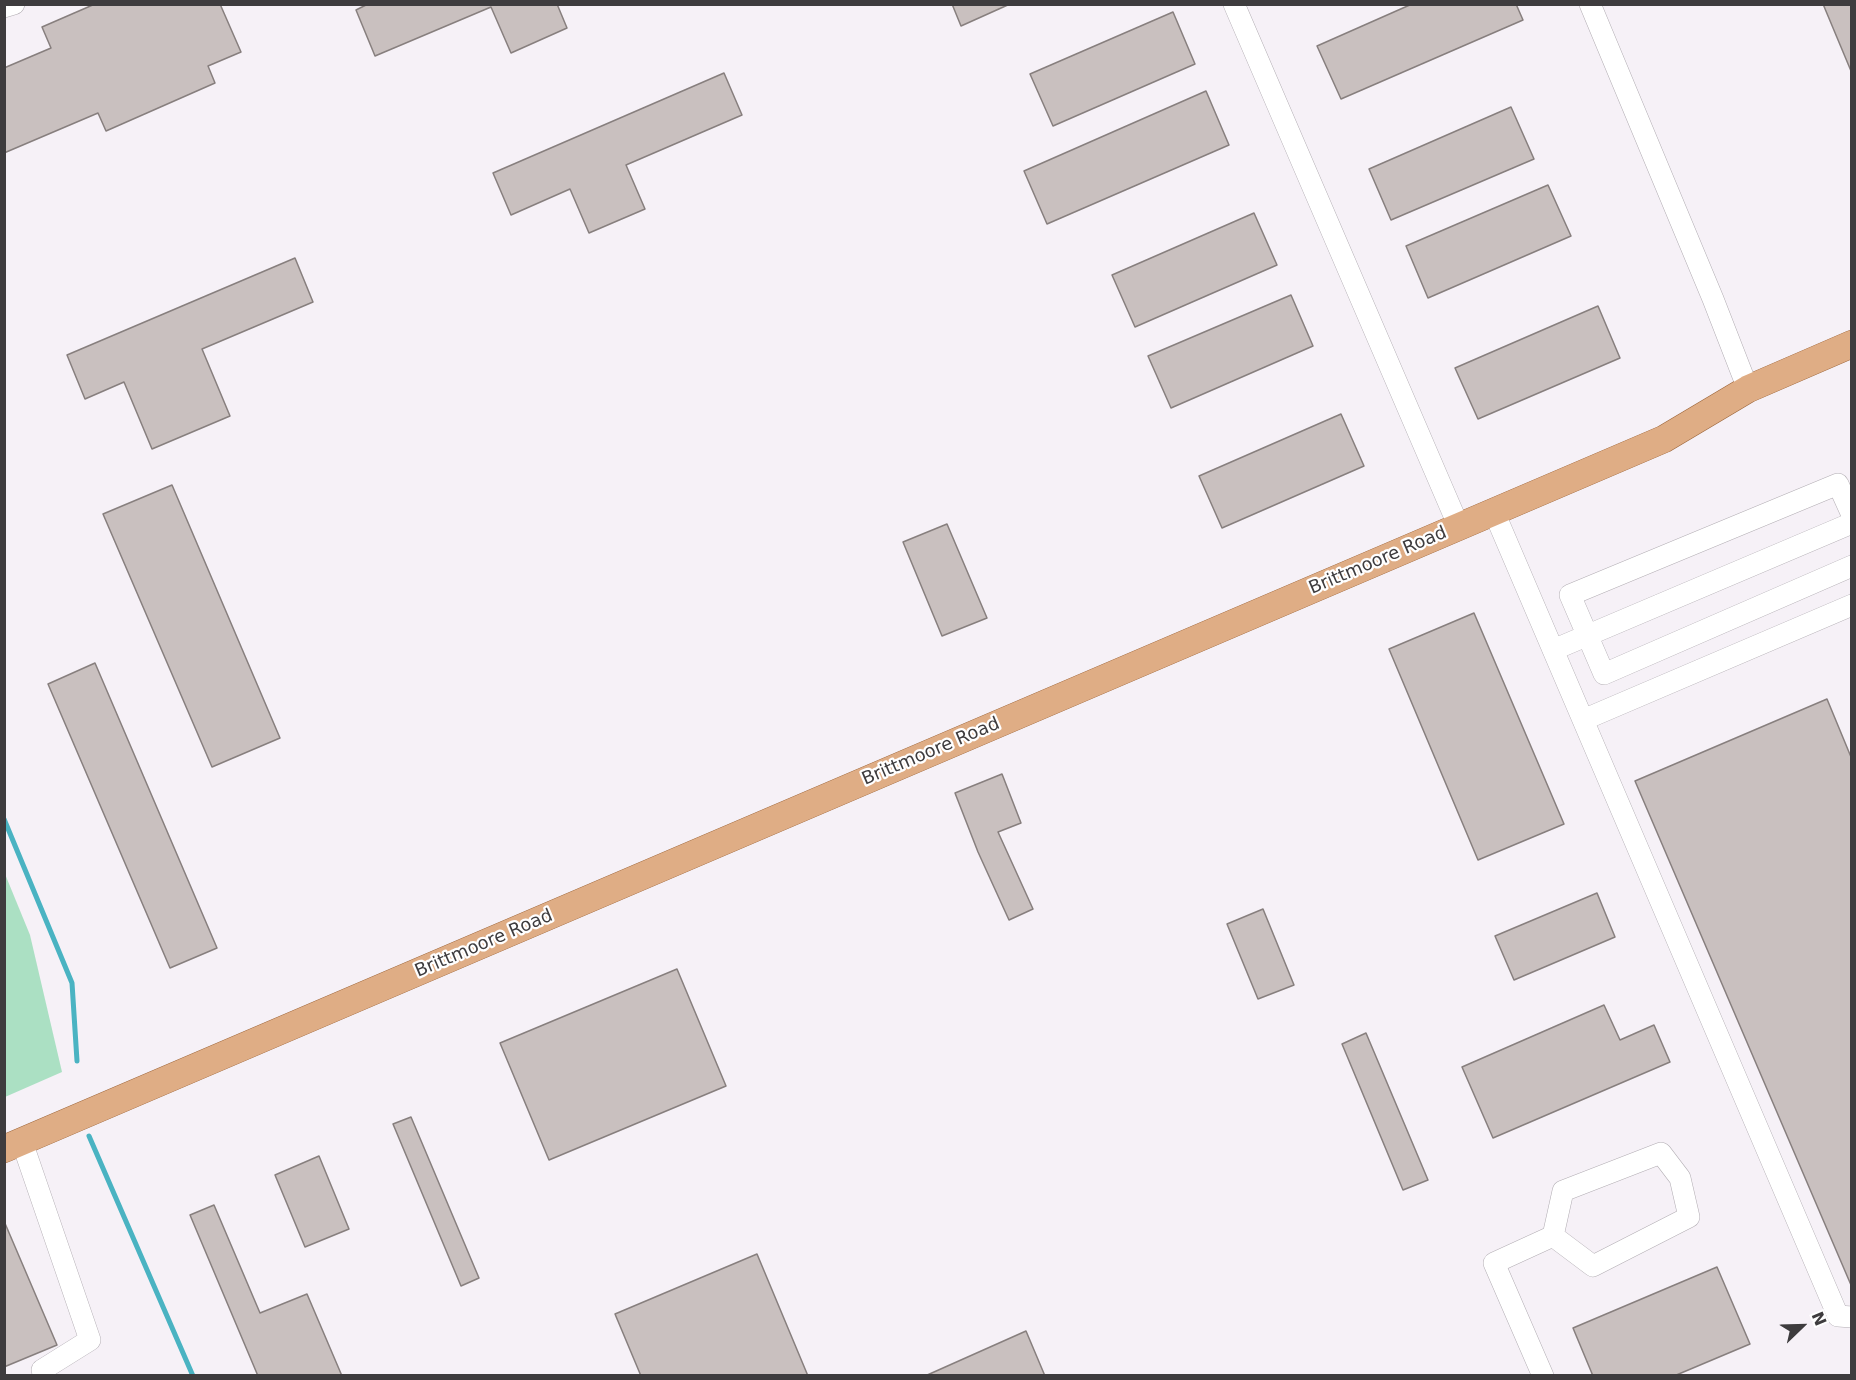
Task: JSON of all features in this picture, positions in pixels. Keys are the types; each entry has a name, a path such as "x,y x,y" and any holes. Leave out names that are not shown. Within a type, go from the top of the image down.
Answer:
{"main road":[{"name":"Brittmoore Road","path":"13,1145 1664,439 1748,389 1851,344"}],"lane":[{"path":"4,7 14,4"},
{"path":"1234,4 1459,527"},
{"path":"1590,4 1748,389"},
{"path":"1851,515 1838,484 1570,595 1604,674 1851,566"},
{"path":"1494,512 1838,1316 1851,1317"},
{"path":"1553,650 1851,523"},
{"path":"1583,720 1851,605"},
{"path":"13,1145 90,1340 42,1370"},
{"path":"1661,1153 1680,1178 1689,1217 1593,1266 1553,1236 1563,1191 1661,1153"},
{"path":"1543,1376 1494,1263 1553,1236"}],"green space":[{"path":"5,874 30,935 62,1072 5,1097"}],"building":[{"path":"95,4 220,4 241,52 208,66 215,83 106,131 98,113 4,153 4,68 51,48 42,27"},
{"path":"368,4 557,4 567,28 511,53 491,7 375,56 356,10"},
{"path":"952,4 1010,4 961,26"},
{"path":"1412,4 1516,4 1523,20 1341,99 1317,46"},
{"path":"1823,4 1851,4 1851,71"},
{"path":"1173,12 1195,64 1053,126 1030,74"},
{"path":"724,73 742,115 626,165 645,209 589,233 570,189 511,215 493,173"},
{"path":"1206,91 1229,145 1047,224 1024,171"},
{"path":"1511,107 1534,159 1391,220 1369,169"},
{"path":"1548,185 1571,236 1428,298 1406,246"},
{"path":"1254,213 1277,265 1135,327 1112,275"},
{"path":"295,258 313,302 202,349 230,416 152,449 124,382 85,399 67,355"},
{"path":"1291,295 1313,346 1171,408 1148,356"},
{"path":"1598,306 1620,358 1478,419 1455,368"},
{"path":"1341,414 1364,466 1222,528 1199,476"},
{"path":"172,485 280,738 212,767 103,514"},
{"path":"947,524 987,618 942,636 903,542"},
{"path":"1474,613 1564,824 1478,860 1389,649"},
{"path":"95,663 217,948 170,968 48,684"},
{"path":"1827,699 1851,757 1851,1285 1635,781"},
{"path":"1002,774 1021,823 998,832 1033,909 1009,920 978,852 955,793"},
{"path":"1597,893 1615,937 1514,980 1495,936"},
{"path":"1263,909 1294,985 1258,999 1227,924"},
{"path":"677,969 726,1086 549,1160 500,1043"},
{"path":"1604,1005 1620,1040 1654,1025 1670,1062 1493,1138 1462,1067"},
{"path":"1366,1033 1428,1180 1403,1190 1342,1044"},
{"path":"411,1117 479,1278 461,1286 393,1124"},
{"path":"319,1156 349,1229 305,1247 275,1175"},
{"path":"214,1205 260,1313 307,1294 342,1376 258,1376 190,1215"},
{"path":"4,1221 57,1345 4,1367"},
{"path":"757,1254 808,1376 641,1376 615,1314"},
{"path":"1717,1267 1750,1344 1674,1376 1593,1376 1573,1328"},
{"path":"1026,1331 1045,1376 925,1376"}],"waterway":[{"path":"4,819 72,983 77,1061"},
{"path":"89,1136 193,1376"}]}
